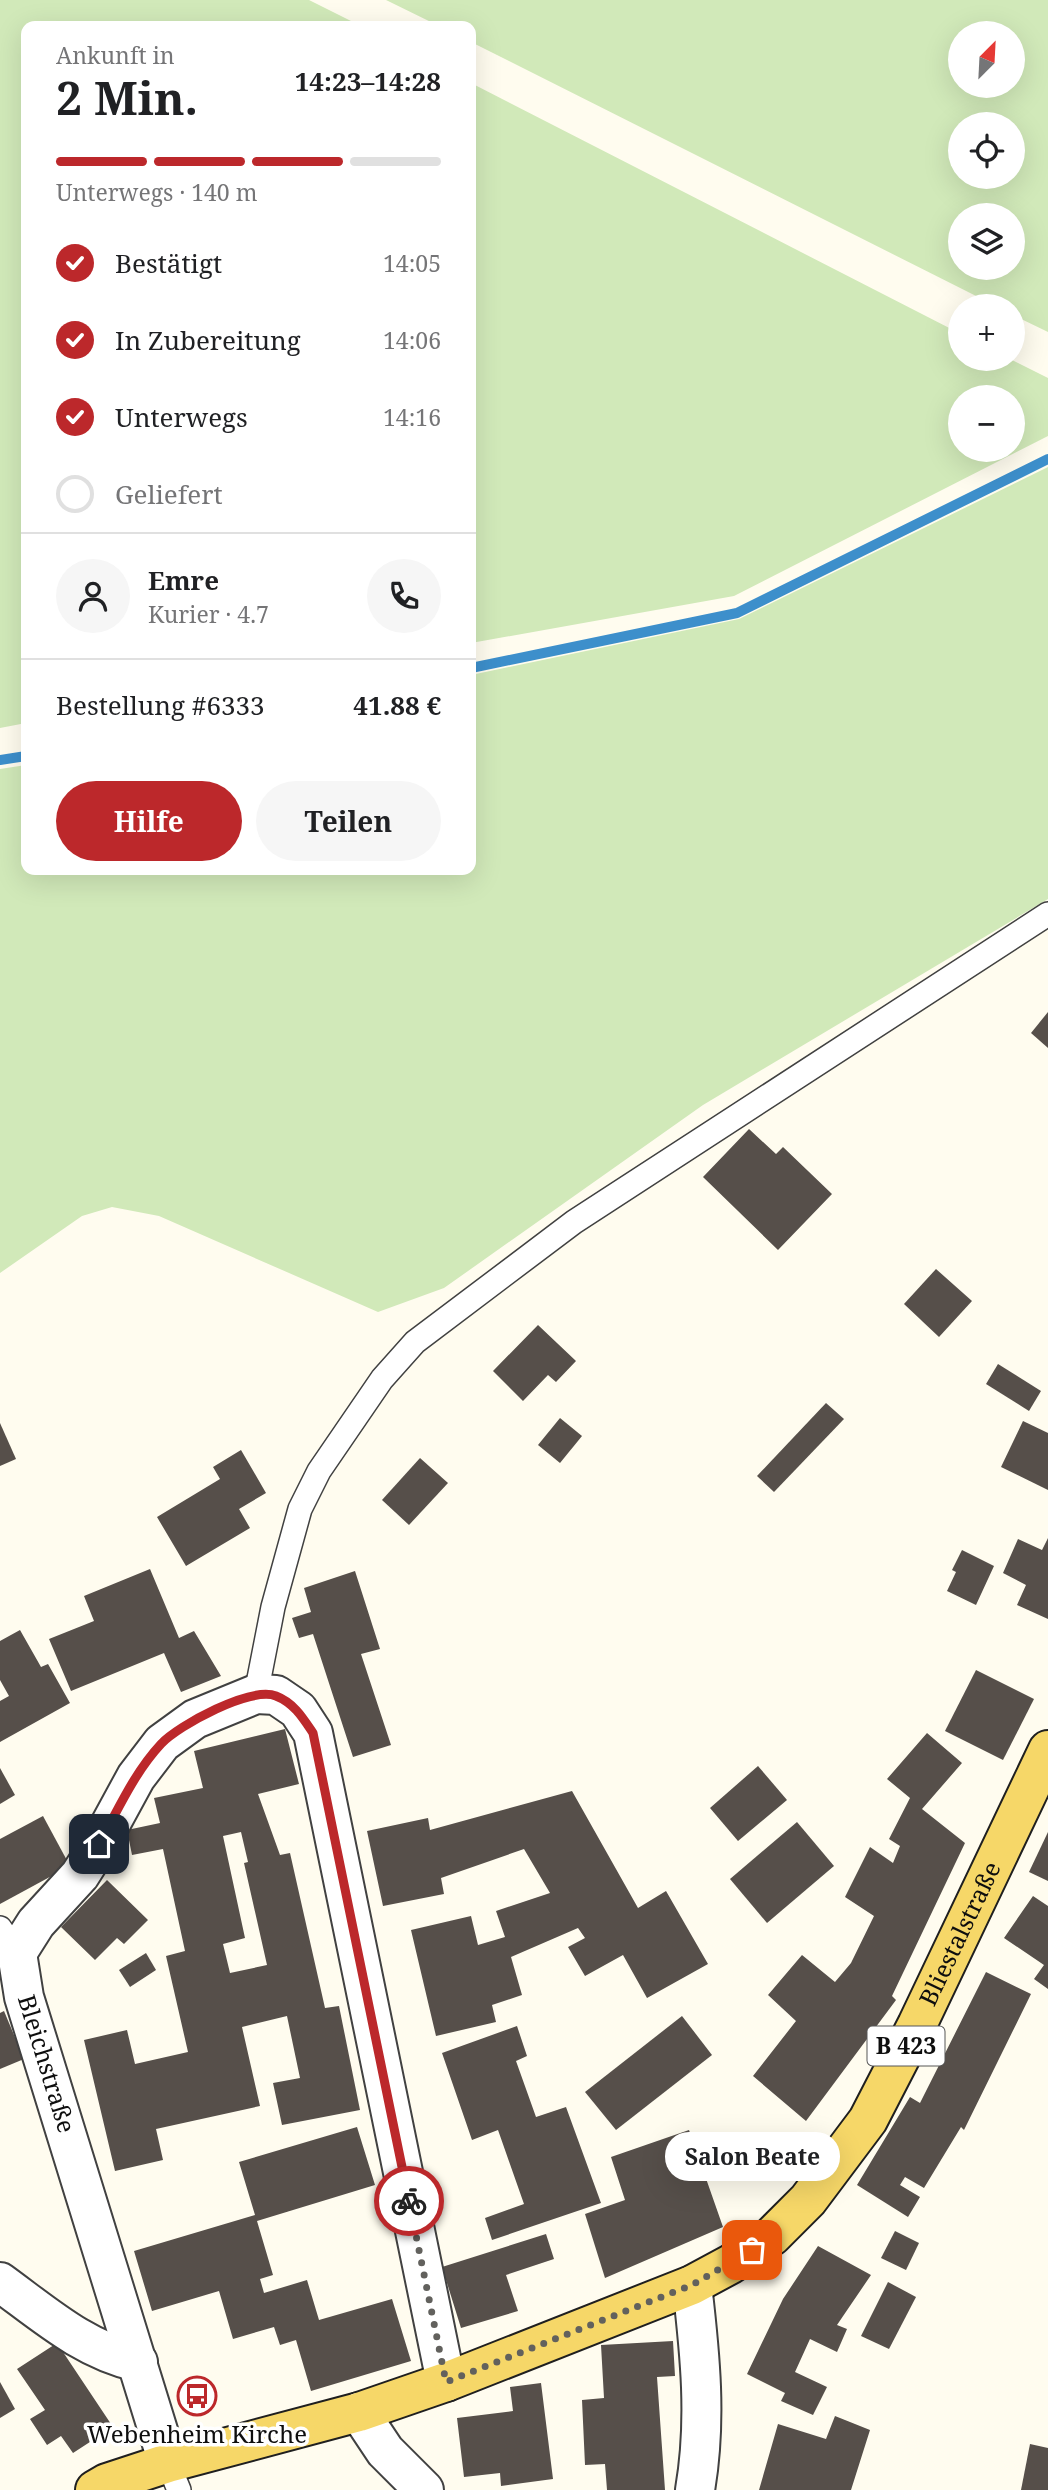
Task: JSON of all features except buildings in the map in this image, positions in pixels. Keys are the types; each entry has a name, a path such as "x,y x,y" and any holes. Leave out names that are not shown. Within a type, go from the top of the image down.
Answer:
{"main road":[{"name":"Bliestalstraße","path":"95,2490 107,2483 174,2477 446,2382 692,2285 772,2236 808,2200 868,2120 917,2025 1048,1749"}],"street":[{"name":"Bleichstraße","path":"174,2477 6,1945 36,1923 79,1875 135,1777 162,1743 195,1718 256,1694"},
{"path":"256,1694 276,1695 298,1710 313,1733 446,2382"},
{"path":"0,2282 87,2344 114,2356 138,2361"},
{"path":"692,2285 702,2393 699,2466 695,2490"},
{"path":"359,2412 384,2451 424,2490"}],"lane":[{"path":"256,1694 273,1607 300,1509 319,1471 382,1379 415,1342 574,1222 1048,914"}],"green space":[{"path":"0,0 309,0 351,21 21,21 21,724 0,728"},
{"path":"386,0 1048,0 1048,332 1025,321 1025,294 972,294 476,45 476,21 429,21"},
{"path":"476,86 948,327 948,371 1025,371 1025,366 1048,378 1048,436 1025,448 1025,385 948,385 948,462 997,462 734,596 476,642"},
{"path":"1048,467 1048,899 703,1105 444,1288 378,1312 159,1216 112,1207 82,1216 0,1273 0,769 21,766 21,875 476,875 476,674 739,619"}],"waterway":[{"path":"476,667 737,613 1048,459"},
{"path":"0,760 21,757"}],"way so far":[{"path":"409,2201 446,2382 692,2285 752,2250"}],"place":[{"name":"Salon Beate","path":"752,2250"},
{"name":"Webenheim Kirche","path":"197,2396"}],"route":[{"path":"99,1844 135,1777 162,1743 195,1718 256,1694 276,1695 298,1710 313,1733 409,2201"}]}
